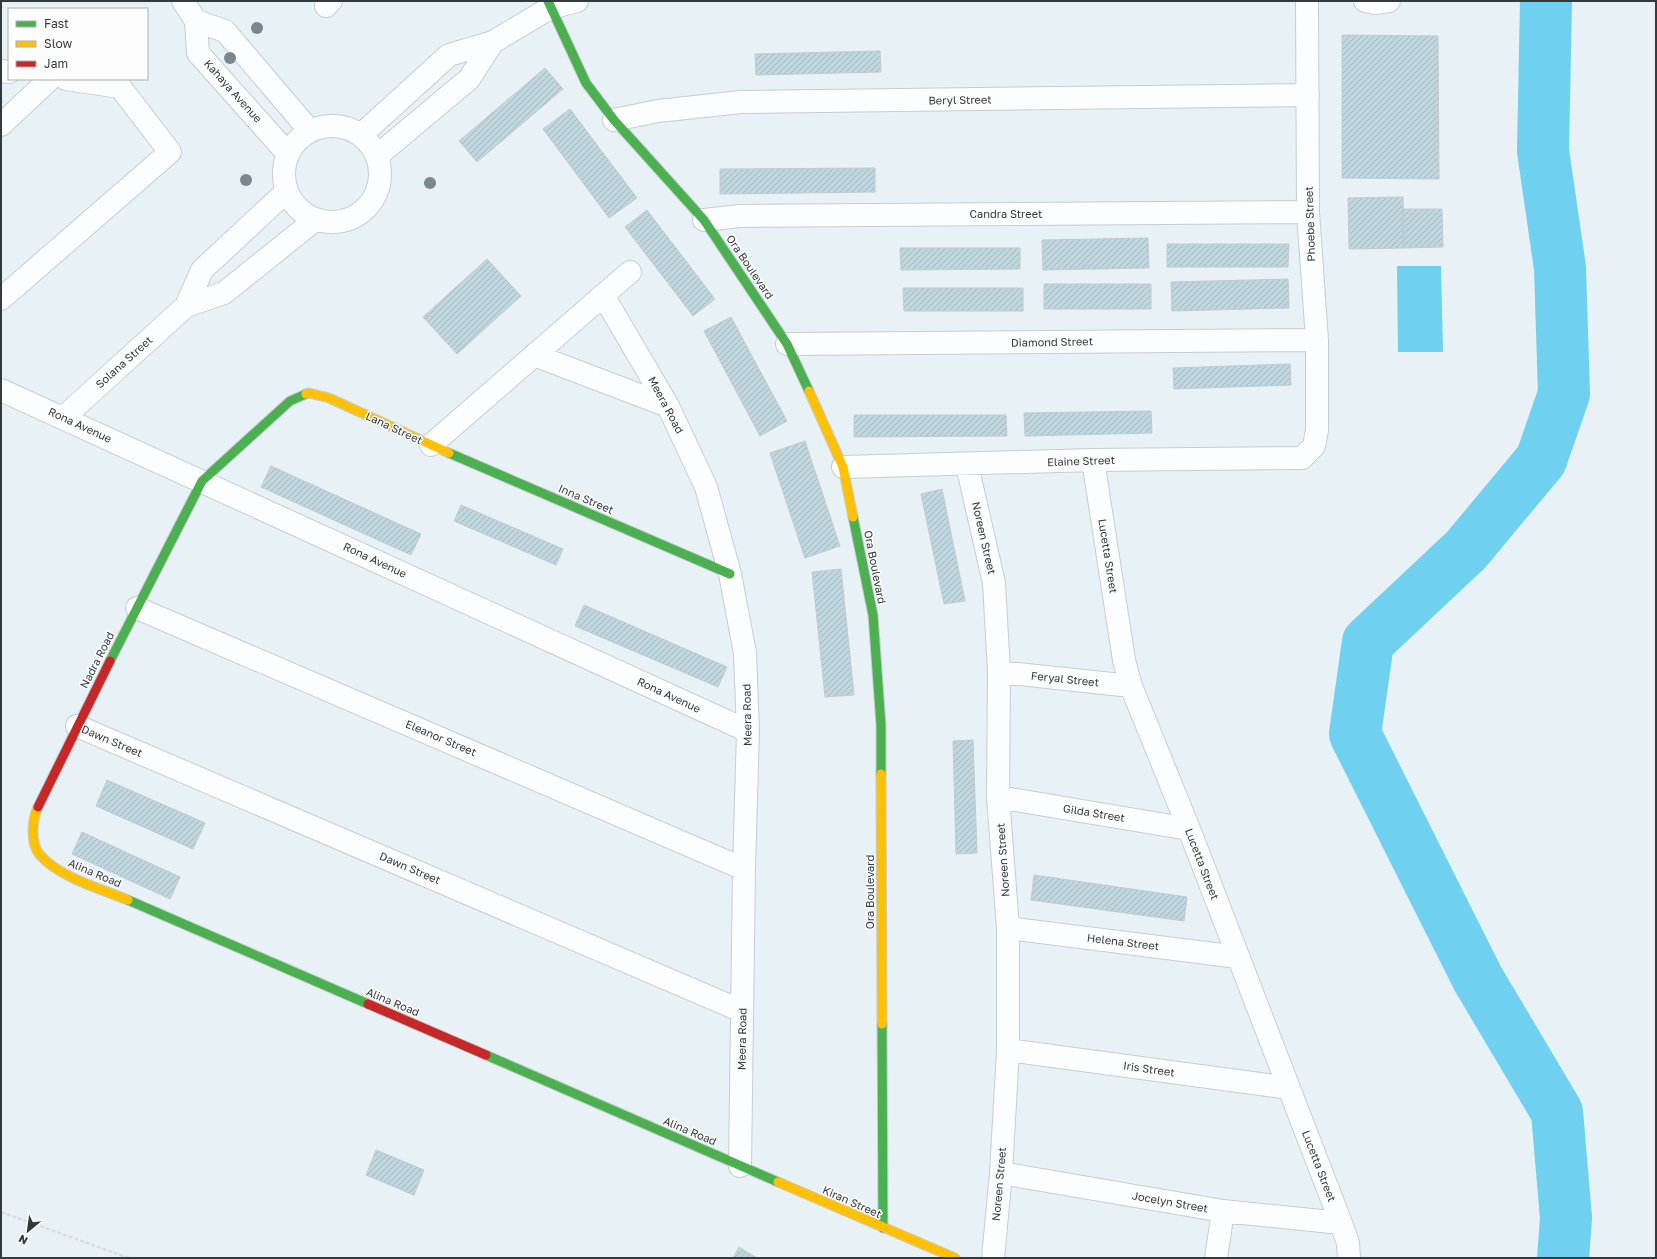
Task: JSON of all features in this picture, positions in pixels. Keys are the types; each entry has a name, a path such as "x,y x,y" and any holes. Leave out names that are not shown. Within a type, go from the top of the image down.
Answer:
{"street":[{"name":"Kahaya Avenue","path":"183,1 196,21 198,53 288,154"},
{"path":"361,135 449,55 493,42 549,5 577,1"},
{"name":"Phoebe Street","path":"1307,1 1308,212 1317,340 1317,430 1314,446"},
{"path":"1365,1 1376,3 1389,1"},
{"name":"Ora Boulevard","path":"549,5 586,83 614,120 704,220 787,344 843,467 873,615 881,725 883,1228"},
{"path":"196,21 225,31 310,132"},
{"path":"377,156 469,78 493,42"},
{"path":"1,125 49,80"},
{"path":"1,299 170,152 120,87 73,80"},
{"name":"Beryl Street","path":"614,120 658,111 741,102 1308,95"},
{"path":"336,126 349,129 361,135 371,145 377,156 381,172 379,188 372,202 361,214 347,221 331,223 315,220 302,212 291,200 285,185 284,169 288,154 297,141 310,132 322,127 336,126"},
{"name":"Solana Street","path":"186,306 202,270 287,191"},
{"name":"Candra Street","path":"704,220 740,216 1308,212"},
{"name":"Solana Street","path":"63,418 186,306 224,293 315,220"},
{"name":"Lana Street","path":"202,481 290,401 309,393 329,398 431,445 630,272"},
{"name":"Meera Road","path":"603,295 668,406 706,487 730,574 745,653 748,731 744,869 740,1166"},
{"name":"Diamond Street","path":"787,344 1317,340"},
{"path":"534,355 668,406"},
{"name":"Rona Avenue","path":"1,390 748,731"},
{"name":"Inna Street","path":"431,445 730,574"},
{"name":"Elaine Street","path":"843,467 967,465 1093,460 1302,458 1314,446"},
{"name":"Lucetta Street","path":"1093,460 1124,660 1131,686 1189,829 1341,1223 1348,1243 1349,1258"},
{"name":"Noreen Street","path":"967,465 994,583 1000,672 998,797 1008,928 1008,1050 1001,1173 993,1258"},
{"name":"Nadra Road","path":"39,854 33,836 35,814 77,726 202,481"},
{"name":"Eleanor Street","path":"137,608 744,869"},
{"name":"Feryal Street","path":"1000,672 1131,686"},
{"name":"Dawn Street","path":"77,726 742,1011"},
{"name":"Gilda Street","path":"998,797 1189,829"},
{"name":"Alina Road","path":"39,854 58,870 740,1166"},
{"name":"Helena Street","path":"1008,928 1238,957"},
{"name":"Iris Street","path":"1008,1050 1289,1088"},
{"name":"Kiran Street","path":"740,1166 955,1258"},
{"name":"Jocelyn Street","path":"1001,1173 1224,1211 1341,1223"},
{"path":"1216,1258 1224,1211"}],"path":[{"path":"1,1212 129,1258"}],"water":[{"path":"1397,266 1441,266 1443,352 1398,352"}],"building":[{"path":"1342,35 1438,36 1439,179 1342,178"},
{"path":"880,51 881,72 756,75 755,54"},
{"path":"545,68 563,89 477,162 459,141"},
{"path":"570,109 637,198 609,218 543,129"},
{"path":"875,168 875,192 720,194 720,169"},
{"path":"1403,197 1404,248 1349,249 1348,198"},
{"path":"1403,209 1442,209 1443,247 1404,248"},
{"path":"647,210 715,299 693,316 625,227"},
{"path":"1148,238 1149,268 1043,270 1042,240"},
{"path":"1167,244 1289,244 1288,267 1167,267"},
{"path":"900,248 1020,248 1020,269 901,270"},
{"path":"487,259 521,296 457,354 423,317"},
{"path":"1288,279 1289,308 1172,311 1171,282"},
{"path":"1044,284 1151,284 1151,309 1044,309"},
{"path":"903,288 1023,288 1023,311 904,311"},
{"path":"731,317 787,421 760,436 704,331"},
{"path":"1290,364 1291,385 1174,389 1173,368"},
{"path":"1151,411 1152,433 1025,436 1024,413"},
{"path":"854,415 1006,415 1007,436 854,437"},
{"path":"805,441 840,546 805,558 770,453"},
{"path":"271,466 421,534 411,555 261,487"},
{"path":"942,489 965,601 944,604 921,494"},
{"path":"461,505 563,549 556,565 454,521"},
{"path":"841,569 854,695 825,697 812,572"},
{"path":"584,605 727,667 718,687 575,626"},
{"path":"973,740 977,853 956,854 953,741"},
{"path":"107,780 205,823 193,849 96,806"},
{"path":"82,832 180,877 170,899 72,854"},
{"path":"1034,875 1187,897 1184,921 1031,900"},
{"path":"376,1150 424,1170 414,1195 366,1175"},
{"path":"739,1247 757,1258 733,1258"}],"waterway":[{"path":"1546,1 1543,151 1560,268 1564,394 1541,460 1466,550 1368,642 1355,734 1478,979 1557,1112 1566,1218 1563,1258"}],"traffic: fast":[{"path":"548,1 586,83 614,120 704,220 787,344 809,391"},
{"path":"110,661 202,481 290,401 306,394"},
{"path":"449,453 730,574"},
{"path":"853,517 873,615 881,725 881,774"},
{"path":"128,900 368,1004"},
{"path":"882,1024 883,1228"},
{"path":"486,1055 778,1182"}],"traffic: slow":[{"path":"809,391 843,467 853,517"},
{"path":"306,394 309,393 329,398 449,453"},
{"path":"881,774 882,1024"},
{"path":"38,807 34,818 33,838 40,855 48,863 69,876 128,900"},
{"path":"778,1182 955,1258"}],"traffic: jam":[{"path":"38,807 110,661"},
{"path":"368,1004 486,1055"}]}
